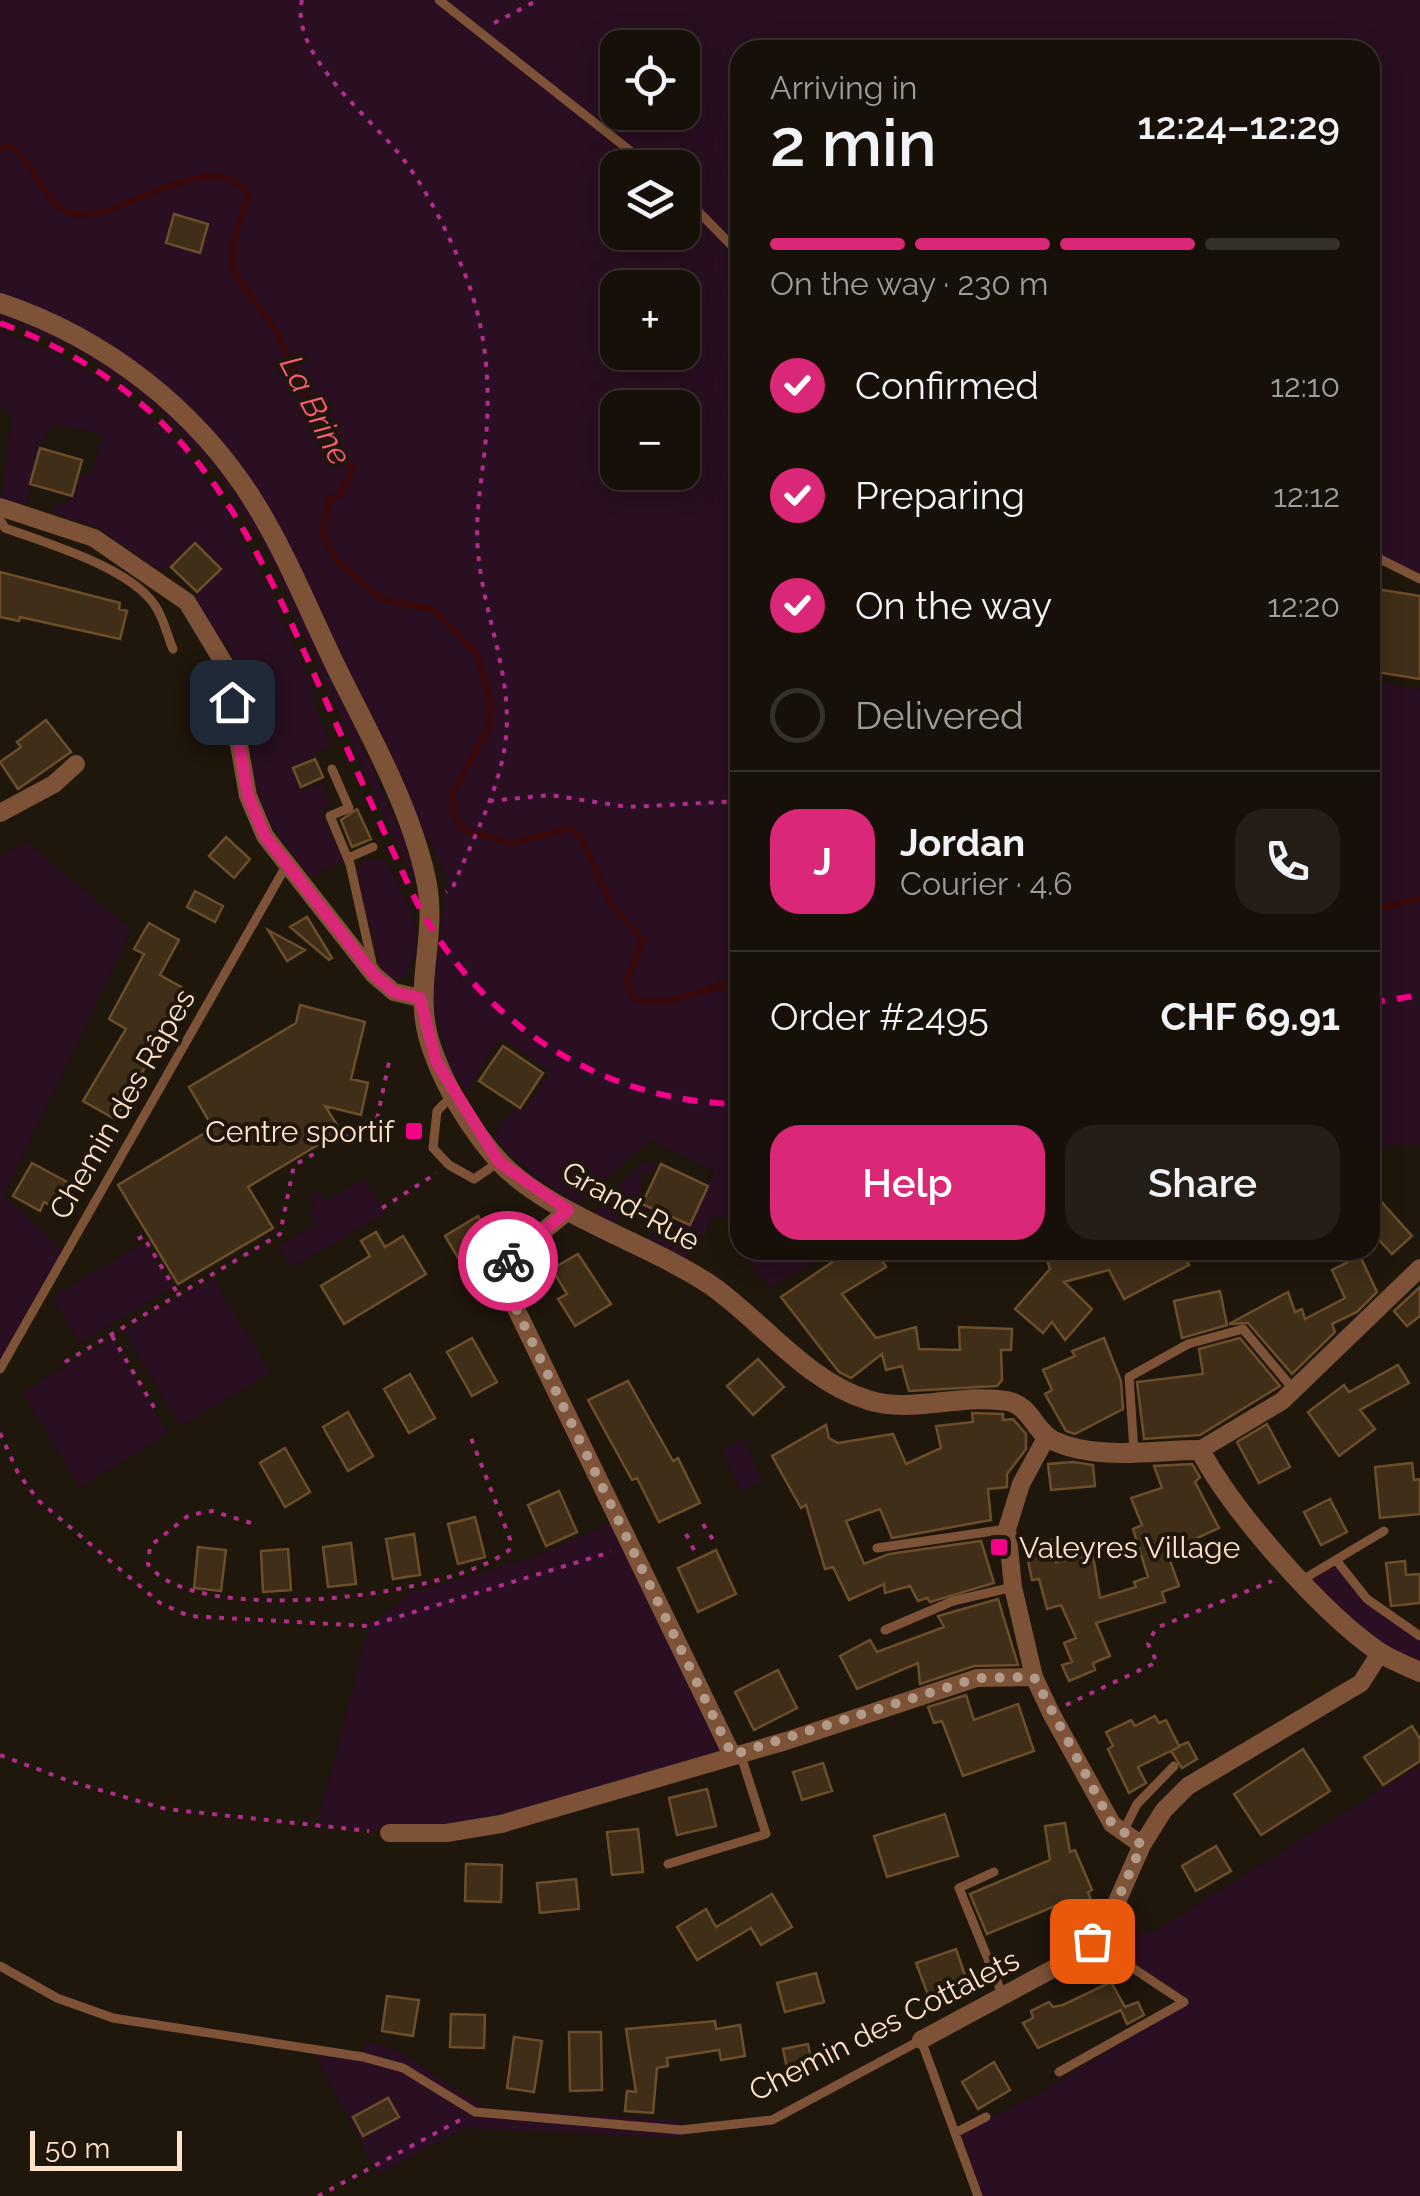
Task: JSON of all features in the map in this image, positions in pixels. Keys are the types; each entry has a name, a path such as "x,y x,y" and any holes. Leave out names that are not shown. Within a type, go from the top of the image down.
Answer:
{"street":[{"name":"Grand-Rue","path":"0,302 84,340 140,376 190,418 256,504 420,854 430,903 420,998 428,1038 454,1094 499,1162 568,1210 667,1258 717,1290 786,1350 869,1401 1014,1402 1032,1415 1046,1438"},
{"path":"0,507 94,538 186,602 225,665 248,796 265,836 374,975 394,992 420,998"},
{"path":"0,814 54,784 76,764"},
{"path":"568,1210 510,1258 502,1276 630,1546 736,1754"},
{"path":"1142,1845 1112,1824 1034,1677 1013,1588 1007,1528 1021,1484 1046,1438 1077,1451 1200,1450 1294,1390 1420,1268"},
{"path":"1200,1450 1224,1487 1298,1576 1380,1652 1420,1672"},
{"name":"Chemin des Cottalets","path":"921,2040 1075,1957 1104,1930 1142,1845 1164,1810 1188,1786 1361,1683 1380,1652"},
{"path":"389,1833 446,1833 501,1824 977,1678 1034,1677"}],"lane":[{"path":"439,0 629,150"},
{"path":"700,213 730,244"},
{"path":"0,520 5,528 72,553 125,580 154,603 173,648"},
{"path":"1380,559 1420,578"},
{"path":"332,769 348,808 330,816 348,858 374,975"},
{"path":"348,858 373,847"},
{"name":"Chemin des Râpes","path":"0,1369 288,864"},
{"path":"454,1094 437,1111 430,1142 449,1165 474,1179 499,1162"},
{"path":"1134,1451 1129,1377 1188,1344 1243,1329 1294,1390"},
{"path":"877,1548 1007,1528"},
{"path":"1298,1576 1336,1560 1384,1531"},
{"path":"1336,1560 1367,1599 1420,1636"},
{"path":"884,1630 953,1601 1013,1588"},
{"path":"668,1864 766,1834 736,1754"},
{"path":"1123,1832 1137,1804 1174,1766"},
{"path":"994,1872 959,1888 1003,1996"},
{"path":"1059,2072 1184,2002 1092,1941"},
{"name":"Chemin des Cottalets","path":"0,1966 57,1998 113,2018 363,2057 403,2068 475,2112 681,2130 772,2120 921,2040"},
{"path":"921,2040 978,2196"},
{"path":"955,2134 986,2116"}],"path":[{"path":"302,0 305,32 316,56 344,95 402,156 462,268 478,312 487,368 478,549 508,703 505,746 489,801 453,887 430,903"},
{"path":"479,31 538,0"},
{"path":"489,801 550,795 628,807 730,802"},
{"path":"64,1362 280,1234 294,1165 376,1119 390,1057"},
{"path":"382,1208 449,1165"},
{"path":"138,1239 144,1236 178,1294"},
{"path":"111,1334 158,1414"},
{"path":"0,1433 18,1473 39,1502 160,1604 189,1616 368,1626 630,1546"},
{"path":"251,1523 212,1511 189,1515 150,1546 148,1564 156,1576 196,1593 350,1596 405,1587 496,1560 509,1550 504,1516 471,1438"},
{"path":"704,1524 718,1546"},
{"path":"686,1534 696,1556"},
{"path":"1050,1712 1157,1662 1148,1644 1156,1628 1298,1576"},
{"path":"0,1755 72,1782 166,1809 389,1833"},
{"path":"318,2196 475,2112"}],"shaded area":[{"path":"0,0 436,0 628,150 600,150 600,250 700,250 700,215 730,246 730,1221 716,1215 683,1265 647,1246 659,1221 667,1225 672,1219 690,1226 715,1171 650,1140 577,1204 521,1165 496,1140 499,1126 515,1109 524,1111 551,1072 500,1038 467,1091 451,1069 431,1003 447,877 257,503 191,417 0,301"},
{"path":"441,0 1420,0 1420,578 1380,559 1380,40 730,40 730,242 700,211 700,150 632,150 607,130 700,130 700,30 600,30 600,125"},
{"path":"0,312 62,338 122,374 176,417 232,480 335,683 412,857 421,889 416,888 268,553 219,475 163,413 81,352 0,318"},
{"path":"0,331 64,358 117,390 162,428 199,471 231,518 313,688 313,699 331,745 293,768 303,791 322,783 330,804 321,811 343,862 310,877 271,825 258,795 230,651 192,598 223,568 194,541 163,572 98,528 53,512 55,503 65,506 80,473 91,474 104,434 53,424 39,448 24,513 0,506 12,417 0,406"},
{"path":"1380,683 1420,689 1420,1146 1380,1146"},
{"path":"27,842 131,930 4,1195 64,1253 0,1368 0,856"},
{"path":"382,859 408,902 416,935 411,966 401,980 389,979 382,970 355,872 365,860"},
{"path":"643,1161 656,1164 652,1174 645,1170 638,1184 643,1186 636,1201 649,1208 647,1213 628,1201 612,1228 589,1218"},
{"path":"364,1178 385,1213 292,1268 279,1246 316,1224 308,1211 316,1206 310,1201 311,1193 320,1192 324,1202"},
{"path":"145,1242 173,1287 80,1343 52,1297"},
{"path":"747,1260 819,1260 770,1288"},
{"path":"213,1278 270,1373 181,1426 124,1331"},
{"path":"112,1339 168,1434 80,1487 23,1392"},
{"path":"743,1439 762,1481 741,1492 722,1450"},
{"path":"615,1521 731,1755 501,1823 389,1832 317,1826 369,1627 411,1593 537,1556"},
{"path":"1335,1563 1366,1601 1420,1640 1420,1668 1381,1648 1305,1580"},
{"path":"1420,1765 1420,2196 981,2196 959,2136 1057,2083 1191,2000 1099,1941 1156,1931"},
{"path":"365,2042 396,2049 486,2109 680,2120 681,2138 465,2128 378,2174 313,2050 362,2056"}],"building":[{"path":"174,214 208,224 200,253 166,243"},
{"path":"40,448 82,460 72,496 30,484"},
{"path":"195,543 221,569 197,592 171,567"},
{"path":"0,572 120,603 119,609 127,611 120,639 20,617 19,621 0,617"},
{"path":"1380,590 1420,596 1420,679 1380,673"},
{"path":"46,720 71,752 18,789 0,762 21,747 17,742"},
{"path":"315,759 323,777 301,787 293,768"},
{"path":"357,809 371,839 352,847 341,820"},
{"path":"226,837 250,859 234,878 209,856"},
{"path":"195,891 223,906 215,922 187,907"},
{"path":"307,917 332,958 329,960 290,927"},
{"path":"149,923 179,940 160,975 183,988 154,1039 160,1042 115,1119 83,1101 126,1029 109,1019 144,954 134,949"},
{"path":"268,930 305,950 287,961"},
{"path":"300,1005 365,1022 351,1079 368,1083 361,1115 325,1106 341,1131 248,1187 273,1228 178,1284 118,1185 213,1128 189,1087 296,1023"},
{"path":"503,1046 543,1073 520,1108 479,1081"},
{"path":"32,1163 69,1183 55,1208 44,1202 40,1211 13,1196"},
{"path":"661,1164 708,1186 690,1225 642,1204"},
{"path":"1380,1200 1412,1236 1392,1254 1380,1241"},
{"path":"478,1216 493,1242 460,1261 445,1236"},
{"path":"376,1232 385,1247 403,1236 426,1274 344,1324 321,1286 370,1256 361,1241"},
{"path":"578,1254 611,1304 575,1326 558,1299 567,1294 552,1269"},
{"path":"835,1260 882,1260 886,1267 842,1294 876,1338 916,1327 919,1349 960,1350 959,1327 1012,1329 1011,1350 1001,1350 1002,1380 997,1386 909,1391 902,1366 886,1370 882,1354 851,1378 839,1372 781,1297"},
{"path":"1047,1260 1186,1260 1189,1265 1124,1299 1109,1270 1064,1282 1092,1309 1065,1340 1052,1322 1043,1333 1015,1309 1050,1269"},
{"path":"1352,1260 1362,1260 1377,1292 1357,1312 1332,1324 1335,1332 1292,1374 1248,1323 1229,1324 1288,1292 1295,1312 1302,1309 1305,1319 1345,1298 1332,1270"},
{"path":"1420,1287 1420,1316 1407,1326 1394,1311"},
{"path":"1220,1291 1227,1325 1182,1338 1174,1301"},
{"path":"472,1338 497,1382 472,1396 447,1352"},
{"path":"1104,1338 1121,1381 1123,1409 1075,1434 1066,1431 1045,1394 1052,1390 1043,1370 1075,1356 1072,1351"},
{"path":"1240,1338 1280,1386 1200,1435 1144,1439 1137,1382 1203,1374 1199,1349"},
{"path":"758,1359 784,1387 753,1415 727,1386"},
{"path":"1398,1365 1409,1383 1360,1410 1375,1429 1339,1456 1308,1412 1344,1385 1349,1392"},
{"path":"410,1374 435,1418 409,1433 384,1389"},
{"path":"628,1381 673,1461 678,1458 700,1503 659,1522 637,1478 632,1480 588,1400"},
{"path":"348,1412 373,1456 348,1471 323,1427"},
{"path":"972,1413 1003,1414 1003,1420 1013,1419 1026,1434 1026,1449 1007,1474 1007,1487 988,1489 991,1520 892,1538 880,1509 846,1521 864,1564 889,1554 981,1541 994,1583 930,1602 927,1598 918,1601 910,1586 885,1593 884,1584 849,1600 833,1567 825,1569 806,1505 801,1508 772,1456 826,1425 829,1438 838,1443 893,1434 906,1464 941,1448 936,1426 973,1422"},
{"path":"1267,1424 1290,1467 1259,1483 1237,1442"},
{"path":"285,1448 310,1492 285,1507 260,1463"},
{"path":"1412,1463 1414,1480 1420,1479 1420,1514 1380,1518 1375,1467"},
{"path":"1048,1464 1093,1465 1095,1486 1051,1490"},
{"path":"1192,1464 1200,1477 1195,1482 1219,1528 1167,1552 1179,1586 1162,1592 1165,1602 1096,1623 1110,1656 1093,1663 1095,1670 1069,1681 1062,1665 1072,1662 1064,1643 1076,1638 1061,1605 1047,1609 1039,1579 1032,1580 1025,1546 1051,1540 1056,1562 1093,1555 1100,1598 1136,1587 1134,1582 1148,1577 1133,1529 1142,1525 1131,1498 1162,1488 1154,1466"},
{"path":"559,1491 577,1532 546,1546 528,1505"},
{"path":"1330,1499 1347,1532 1321,1545 1304,1512"},
{"path":"475,1517 485,1557 458,1564 448,1524"},
{"path":"414,1534 420,1575 393,1579 386,1539"},
{"path":"351,1543 356,1584 328,1587 323,1547"},
{"path":"198,1547 226,1550 221,1591 194,1588"},
{"path":"288,1549 291,1590 263,1592 261,1551"},
{"path":"716,1550 736,1594 698,1612 678,1568"},
{"path":"1405,1561 1406,1575 1420,1574 1420,1603 1391,1606 1386,1563"},
{"path":"998,1599 1018,1665 974,1666 920,1684 918,1663 857,1689 840,1656 870,1640 877,1652 944,1627 938,1616"},
{"path":"778,1670 797,1708 754,1730 735,1692"},
{"path":"966,1695 974,1720 1018,1704 1034,1751 963,1776 942,1721 934,1723 928,1707"},
{"path":"1155,1716 1159,1723 1166,1720 1179,1746 1188,1742 1197,1759 1182,1768 1171,1751 1179,1747 1138,1767 1146,1783 1129,1793 1108,1749 1113,1746 1106,1732 1131,1720 1135,1726"},
{"path":"1412,1726 1420,1739 1420,1761 1383,1785 1364,1757"},
{"path":"1303,1749 1330,1791 1261,1835 1234,1794"},
{"path":"823,1763 832,1791 802,1800 793,1772"},
{"path":"707,1789 716,1826 677,1835 669,1798"},
{"path":"945,1814 958,1856 887,1877 874,1836"},
{"path":"1065,1823 1070,1852 1075,1850 1092,1890 1088,1892 1097,1915 1094,1924 1074,1938 1060,1904 987,1934 970,1894 1050,1860 1045,1826"},
{"path":"638,1829 643,1872 612,1875 607,1832"},
{"path":"1216,1846 1231,1871 1196,1891 1182,1866"},
{"path":"466,1864 502,1865 501,1902 465,1901"},
{"path":"576,1879 579,1909 540,1913 537,1883"},
{"path":"772,1894 792,1927 761,1945 751,1928 697,1960 677,1927 706,1909 716,1927"},
{"path":"956,1949 967,1981 928,1995 916,1963"},
{"path":"816,1973 824,2002 785,2012 777,1983"},
{"path":"1111,1982 1125,2007 1138,2002 1144,2015 1127,2024 1121,2010 1038,2048 1023,2023 1033,2018 1031,2011 1049,2002 1053,2007 1063,2005"},
{"path":"387,1996 419,2000 413,2036 382,2031"},
{"path":"451,2014 485,2015 484,2048 450,2047"},
{"path":"715,2021 716,2029 740,2025 745,2056 721,2060 719,2050 667,2058 668,2066 657,2068 653,2113 625,2111 627,2091 636,2092 626,2029"},
{"path":"569,2032 601,2032 602,2090 570,2091"},
{"path":"514,2037 542,2041 534,2092 507,2088"},
{"path":"808,2044 813,2069 788,2074 783,2049"},
{"path":"994,2062 1010,2090 978,2109 962,2082"},
{"path":"388,2098 399,2117 363,2136 353,2117"}],"waterway":[{"name":"La Brine","path":"0,148 9,146 19,153 51,199 72,214 104,211 196,178 218,177 235,182 248,196 232,245 234,273 278,334 309,407 334,435 352,469 341,494 329,499 323,535 336,560 381,599 434,610 476,653 491,702 488,729 452,794 453,815 466,831 511,843 571,828 581,838 612,906 643,939 627,981 633,999 664,1002 730,984"},
{"name":"La Brine","path":"1380,908 1420,898"}],"railway":[{"path":"0,323 62,351 114,383 159,420 197,462 260,559 417,903 475,985 511,1019 551,1048 594,1071 640,1089 689,1100 730,1103"},
{"path":"1380,1001 1420,995"}],"way so far":[{"path":"508,1261 502,1268 505,1286 732,1755 977,1678 1034,1677 1112,1824 1142,1845 1104,1930 1092,1941"}],"place":[{"name":"Centre sportif","path":"414,1131"},
{"name":"Valeyres Village","path":"999,1547"}],"route":[{"path":"232,702 248,796 265,836 374,975 394,992 420,998 436,1061 499,1162 568,1210 508,1261"}]}
